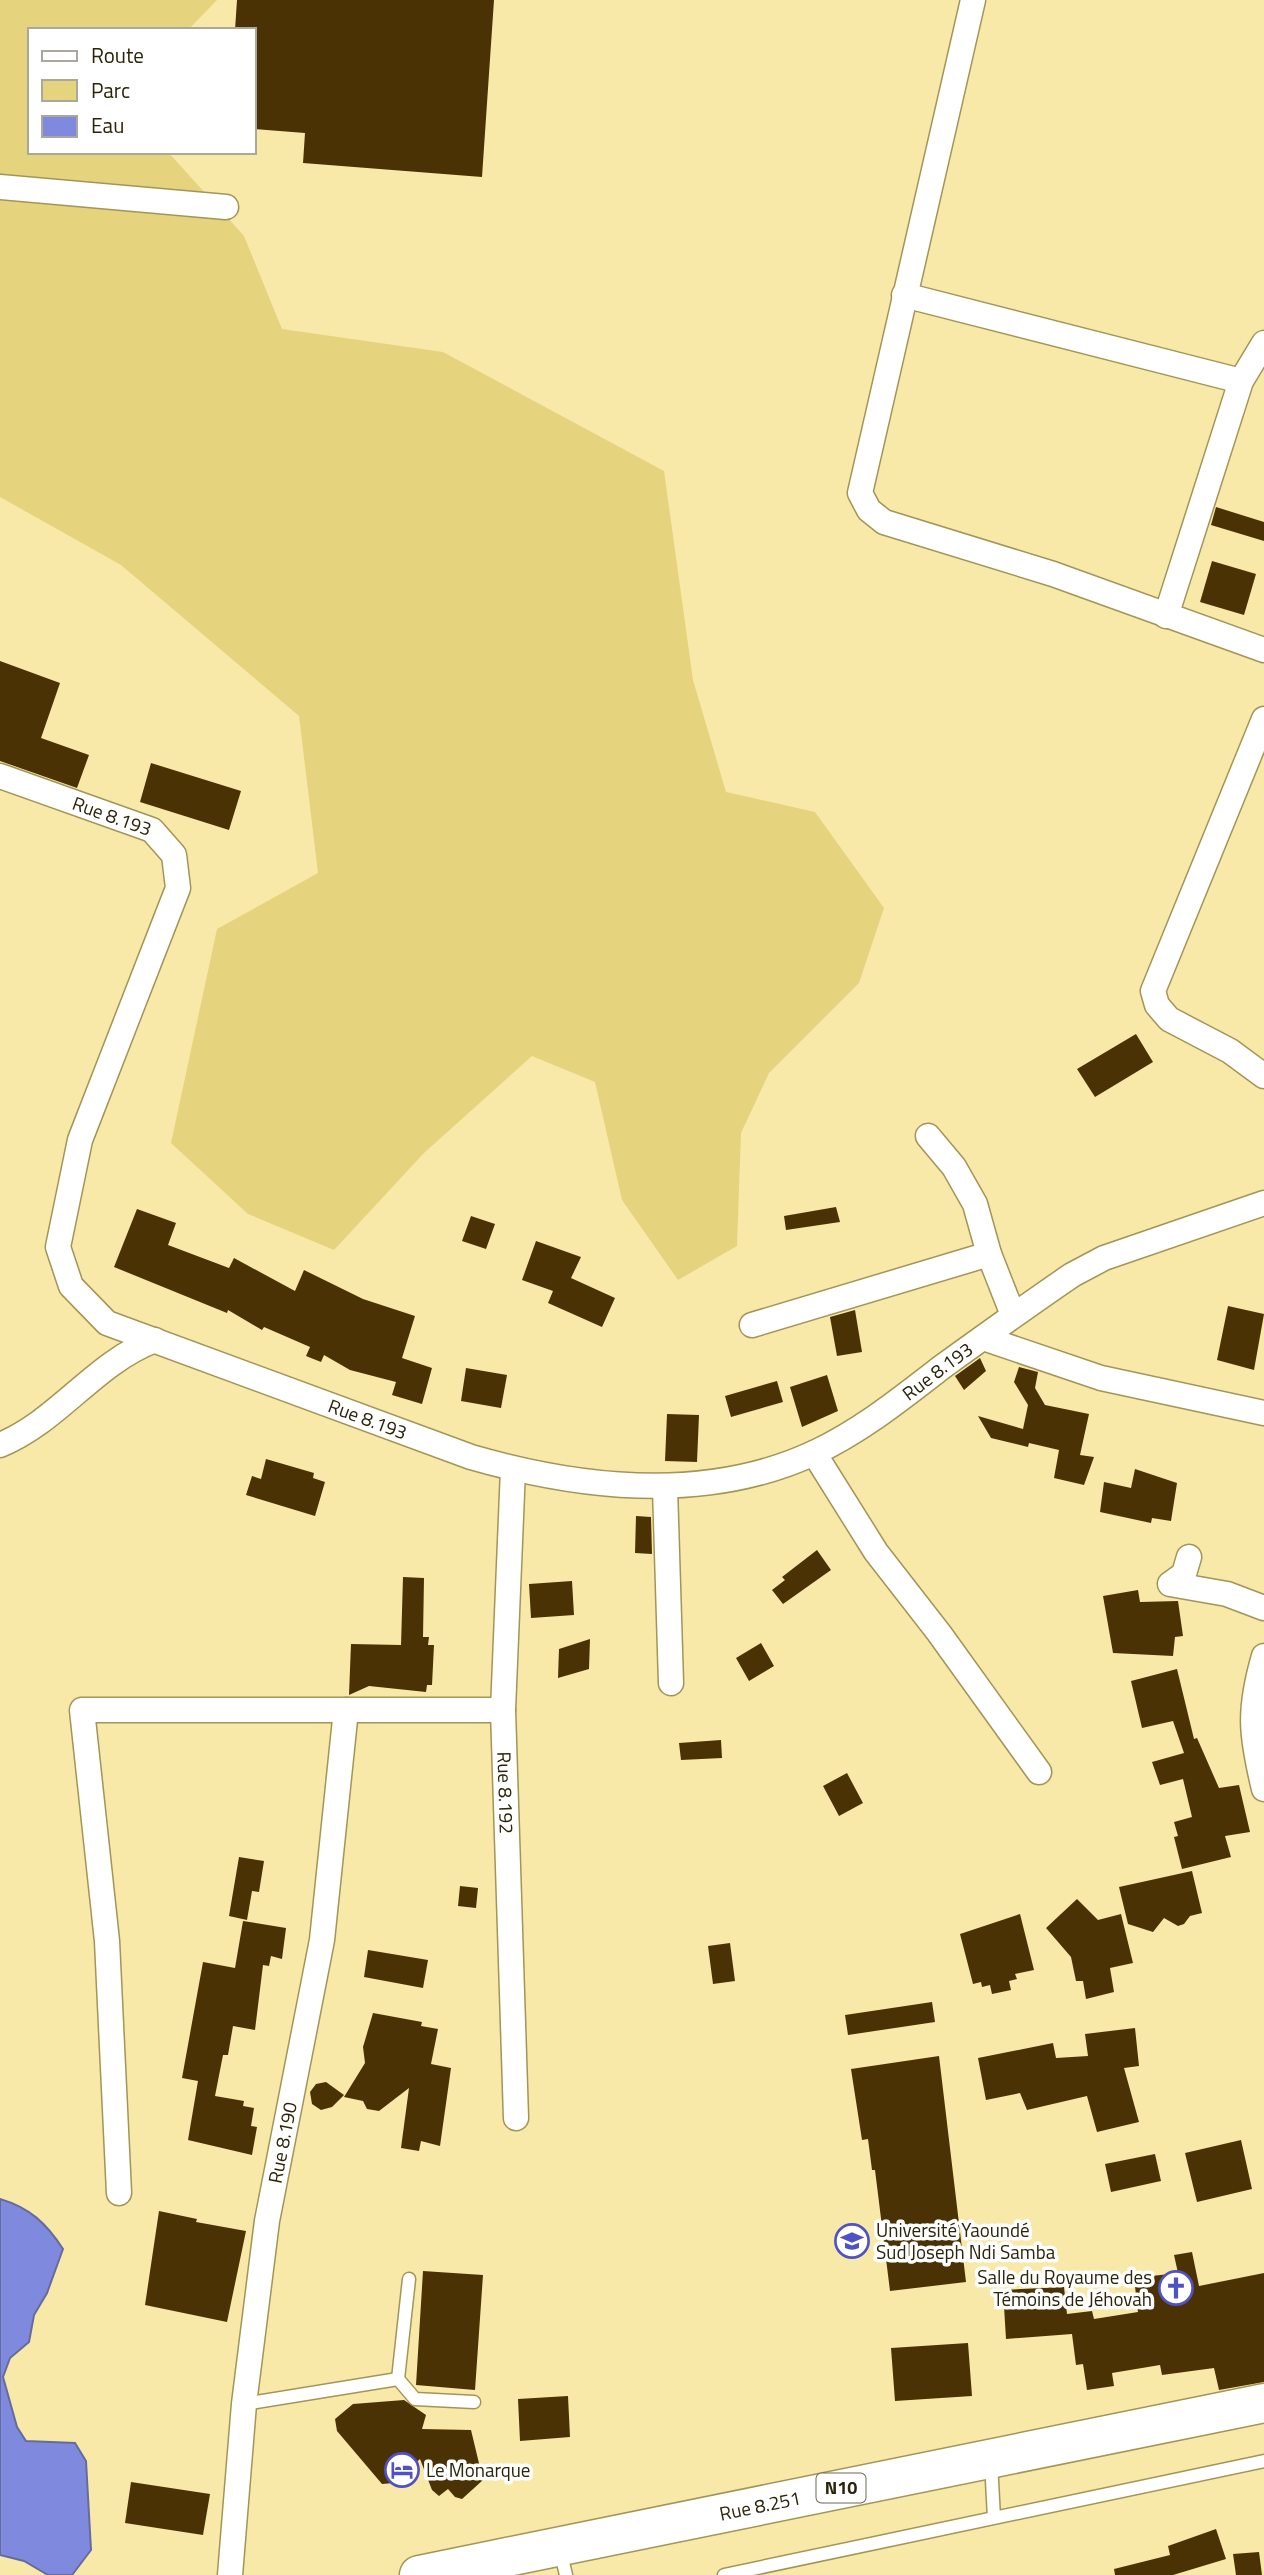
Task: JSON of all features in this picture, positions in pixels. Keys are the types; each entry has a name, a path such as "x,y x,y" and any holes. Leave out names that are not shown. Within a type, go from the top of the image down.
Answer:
{"highway":[{"name":"Rue 8.251","path":"419,2575 563,2560 991,2458 1264,2403"}],"street":[{"path":"973,0 860,493 869,510 884,522 1053,574 1264,650"},
{"path":"0,187 226,207"},
{"path":"904,295 1241,381"},
{"path":"1166,616 1241,381 1264,344"},
{"path":"1264,719 1153,992 1157,1005 1169,1019 1230,1051 1264,1076"},
{"name":"Rue 8.193","path":"0,776 152,831 174,855 178,888 80,1140 58,1247 71,1286 107,1323 292,1394 513,1469 620,1485 665,1488 725,1481 814,1453 874,1419 1013,1315 1072,1275 1104,1258 1261,1208"},
{"path":"928,1136 954,1167 975,1204 989,1254 1013,1315"},
{"path":"751,1325 989,1254"},
{"path":"983,1338 1101,1378 1264,1413"},
{"path":"0,1445 19,1437 60,1408 104,1366 129,1350 155,1340"},
{"path":"814,1453 876,1552 939,1633 1039,1772"},
{"name":"Rue 8.192","path":"513,1469 502,1710 516,2118"},
{"path":"665,1488 671,1683"},
{"path":"1189,1557 1184,1574 1170,1584 1227,1594 1264,1608"},
{"path":"1264,1656 1251,1711 1253,1745 1264,1789"},
{"path":"119,2193 107,1941 82,1710 502,1710"},
{"name":"Rue 8.190","path":"230,2575 244,2404 267,2221 322,1940 346,1710"}],"lane":[{"path":"409,2279 398,2379 415,2399 474,2402"},
{"path":"244,2404 398,2379"},
{"path":"991,2458 993,2518"},
{"path":"724,2575 1264,2461"}],"green space":[{"path":"0,0 217,0 190,28 28,28 28,154 170,154 244,236 282,329 443,352 664,471 693,680 726,792 815,812 884,908 859,983 769,1073 741,1133 737,1246 678,1280 622,1200 595,1082 532,1056 424,1153 334,1250 248,1214 171,1143 217,929 318,873 299,716 121,565 0,497"}],"water":[{"path":"0,2199 20,2207 36,2218 63,2249 47,2293 34,2315 29,2342 10,2358 3,2377 17,2427 26,2441 75,2443 86,2461 91,2550 72,2575 48,2575 24,2561 0,2555"}],"building":[{"path":"237,0 494,0 482,177 303,163 305,133 256,129 256,28 235,28"},
{"path":"1216,507 1264,522 1264,541 1211,525"},
{"path":"1212,561 1256,574 1244,615 1200,602"},
{"path":"0,661 60,683 41,738 89,755 77,788 0,761"},
{"path":"151,763 241,791 229,830 140,802"},
{"path":"1136,1034 1153,1062 1095,1097 1077,1069"},
{"path":"836,1207 840,1222 786,1230 784,1216"},
{"path":"137,1209 176,1223 168,1245 229,1268 234,1258 295,1291 304,1270 363,1299 415,1316 402,1358 432,1368 422,1404 392,1395 396,1382 350,1370 324,1355 321,1362 306,1356 310,1347 264,1327 262,1330 228,1310 227,1313 114,1267"},
{"path":"471,1216 495,1224 486,1249 462,1241"},
{"path":"536,1241 581,1257 571,1278 615,1298 602,1327 548,1303 553,1291 522,1280"},
{"path":"1228,1306 1264,1314 1254,1370 1217,1360"},
{"path":"855,1310 862,1352 837,1356 830,1317"},
{"path":"980,1358 986,1371 964,1390 955,1376"},
{"path":"1019,1367 1038,1372 1035,1388 1045,1405 1089,1414 1080,1455 1094,1457 1084,1485 1054,1478 1059,1450 1029,1443 1028,1447 991,1438 978,1416 1023,1429 1028,1405 1014,1382"},
{"path":"466,1368 507,1375 501,1408 461,1401"},
{"path":"827,1375 838,1411 802,1427 790,1387"},
{"path":"777,1381 783,1402 731,1417 725,1396"},
{"path":"667,1414 699,1415 697,1462 665,1461"},
{"path":"266,1459 314,1473 313,1478 325,1482 315,1516 246,1495 252,1476 261,1479"},
{"path":"1135,1469 1177,1483 1171,1521 1152,1518 1151,1523 1100,1512 1104,1482 1131,1488"},
{"path":"636,1516 651,1517 652,1554 635,1553"},
{"path":"817,1550 831,1570 783,1604 772,1590 785,1580 782,1577"},
{"path":"403,1577 424,1578 423,1637 429,1637 428,1645 434,1645 432,1685 427,1685 426,1692 369,1686 349,1695 351,1644 401,1645"},
{"path":"572,1581 574,1615 531,1618 529,1584"},
{"path":"1138,1590 1140,1602 1178,1601 1183,1636 1175,1637 1173,1656 1113,1653 1103,1596"},
{"path":"590,1639 589,1669 558,1678 559,1649"},
{"path":"761,1643 774,1666 749,1681 736,1658"},
{"path":"1177,1669 1194,1739 1197,1738 1219,1788 1239,1785 1250,1832 1225,1836 1231,1857 1182,1869 1174,1837 1178,1836 1174,1822 1192,1817 1183,1779 1160,1785 1152,1762 1184,1753 1173,1721 1142,1728 1131,1681"},
{"path":"721,1740 722,1758 681,1760 679,1743"},
{"path":"847,1773 863,1803 839,1816 823,1786"},
{"path":"239,1857 264,1861 259,1892 252,1891 247,1920 229,1916"},
{"path":"1192,1871 1202,1913 1190,1916 1184,1924 1178,1926 1164,1918 1153,1932 1128,1924 1119,1887"},
{"path":"460,1886 478,1888 476,1908 458,1906"},
{"path":"1077,1899 1098,1920 1121,1914 1133,1963 1110,1968 1114,1992 1086,1999 1083,1981 1076,1981 1071,1957 1046,1928"},
{"path":"1020,1914 1034,1970 1015,1974 1017,1979 1009,1981 1011,1990 992,1994 990,1985 982,1987 981,1982 973,1984 960,1934"},
{"path":"243,1921 286,1928 282,1959 271,1956 269,1966 263,1965 255,2030 233,2026 228,2055 223,2055 215,2096 244,2101 243,2106 254,2108 251,2126 257,2127 252,2155 188,2140 198,2081 182,2078 203,1962 235,1968"},
{"path":"730,1943 735,1981 713,1984 708,1946"},
{"path":"368,1950 428,1960 423,1988 364,1977"},
{"path":"932,2002 935,2022 848,2035 845,2015"},
{"path":"373,2013 422,2022 421,2026 438,2029 431,2064 451,2068 440,2146 421,2141 419,2151 401,2148 409,2088 379,2111 367,2109 363,2101 344,2097 365,2063 363,2047"},
{"path":"1135,2028 1139,2066 1124,2068 1139,2122 1097,2132 1087,2096 1027,2110 1020,2093 986,2100 978,2058 1053,2043 1056,2058 1088,2056 1085,2034"},
{"path":"939,2056 966,2282 890,2291 875,2170 872,2170 868,2139 862,2140 851,2069"},
{"path":"326,2082 344,2095 332,2107 321,2110 312,2104 310,2092 316,2084"},
{"path":"1241,2140 1252,2189 1197,2202 1185,2153"},
{"path":"1155,2154 1161,2181 1111,2192 1105,2164"},
{"path":"159,2211 197,2219 196,2222 246,2231 227,2322 145,2305"},
{"path":"1192,2252 1199,2286 1264,2273 1264,2382 1219,2390 1214,2368 1162,2375 1160,2365 1112,2373 1114,2386 1087,2390 1083,2364 1076,2365 1072,2334 1006,2339 1003,2290 1064,2287 1067,2314 1092,2311 1094,2319 1138,2312 1134,2278 1178,2273 1174,2255"},
{"path":"423,2271 483,2275 475,2390 416,2385"},
{"path":"968,2343 972,2396 895,2401 891,2348"},
{"path":"568,2396 570,2437 520,2441 518,2399"},
{"path":"404,2400 426,2415 422,2429 471,2430 483,2480 462,2499 455,2497 448,2489 439,2496 432,2490 420,2459 394,2483 382,2484 337,2431 335,2419 353,2404"},
{"path":"131,2482 210,2494 203,2535 125,2523"},
{"path":"1216,2529 1226,2559 1173,2575 1115,2575 1114,2569 1170,2555 1168,2546"},
{"path":"1259,2552 1262,2575 1236,2575 1233,2554"}],"place":[{"name":"Université Yaoundé Sud Joseph Ndi Samba","path":"852,2241"},
{"name":"Salle du Royaume des Témoins de Jéhovah","path":"1176,2288"},
{"name":"Le Monarque","path":"402,2470"}]}
